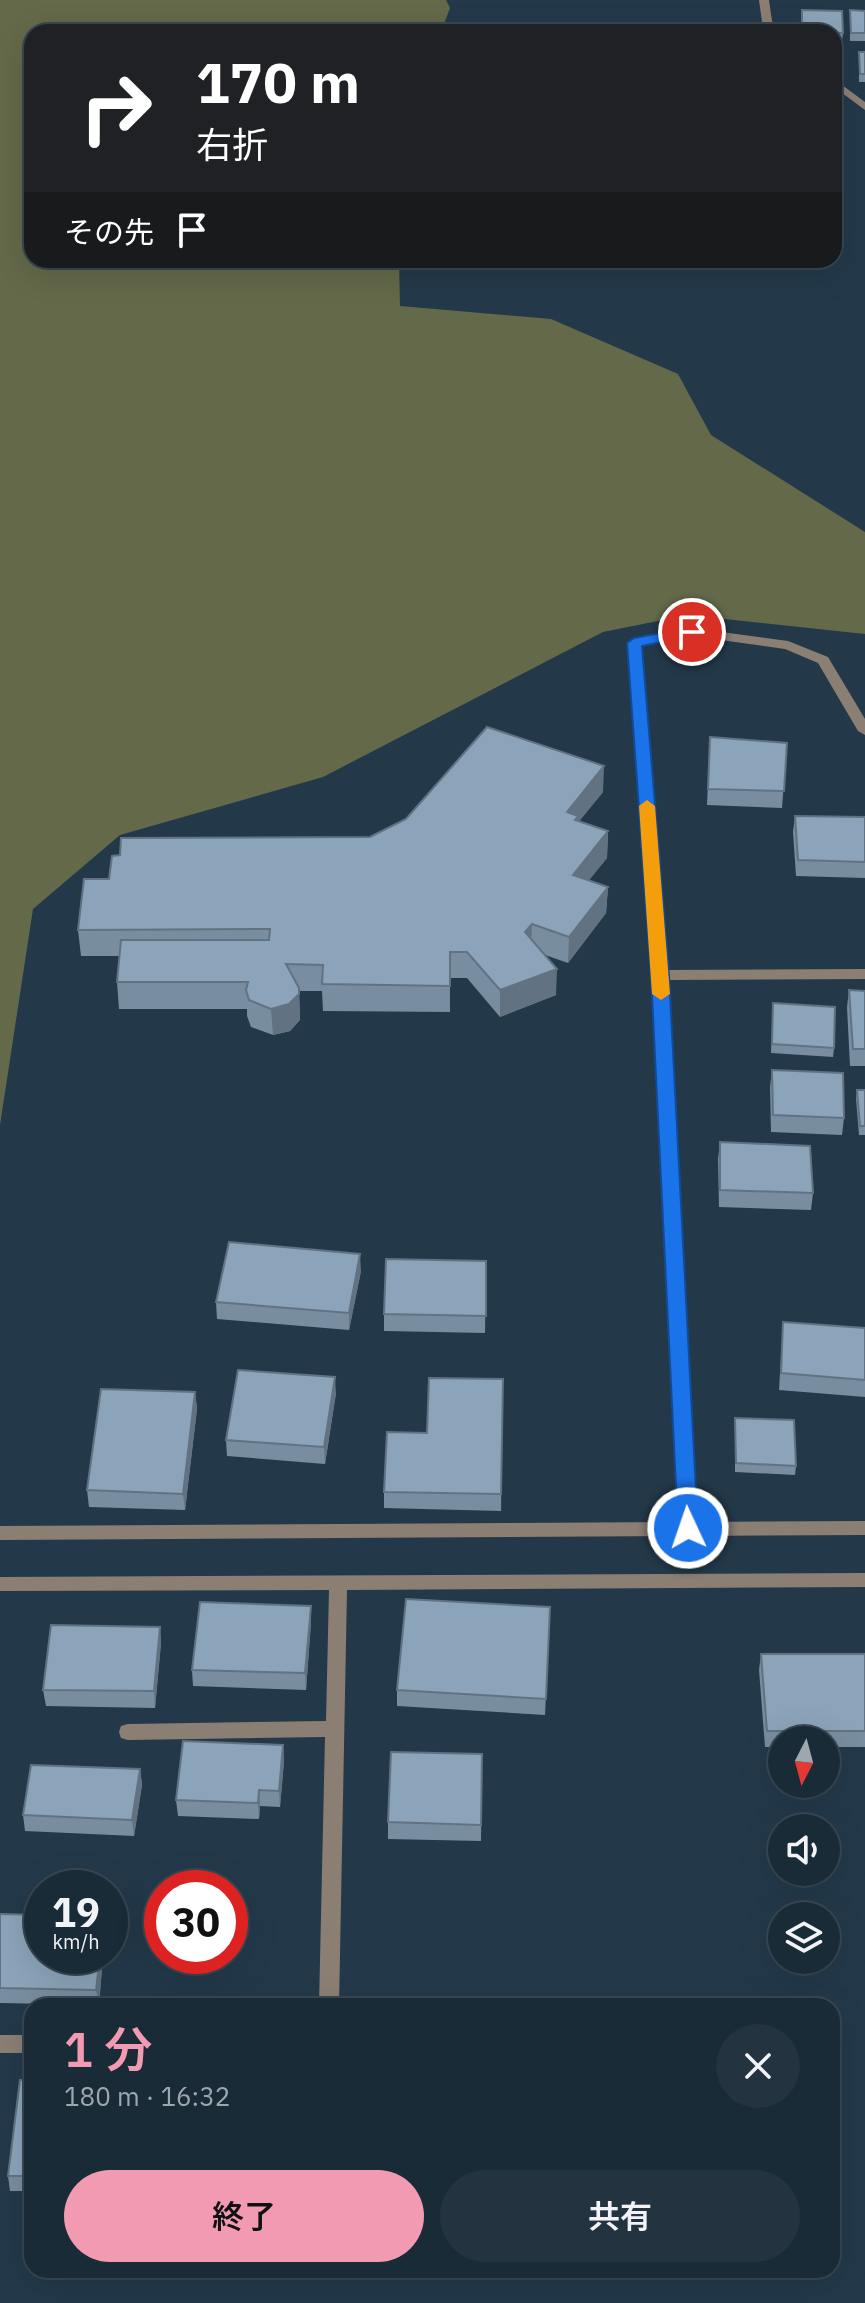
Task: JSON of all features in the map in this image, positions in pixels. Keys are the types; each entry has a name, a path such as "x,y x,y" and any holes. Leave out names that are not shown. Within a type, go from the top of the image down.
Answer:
{"street":[{"path":"764,0 769,24"},
{"path":"842,88 865,107"},
{"path":"688,1528 660,975 634,643 692,632 788,645 823,660 865,731"},
{"path":"660,975 865,974"},
{"path":"0,1533 865,1528"},
{"path":"0,1584 865,1580"},
{"path":"329,1998 338,1582"},
{"path":"128,1732 334,1729"},
{"path":"0,2044 24,2044"}],"green space":[{"path":"0,0 446,0 450,8 444,24 24,24 24,268 399,268 400,306 551,319 678,374 711,435 865,532 865,634 688,615 603,632 323,777 120,835 33,909 0,1125"}],"building":[{"path":"802,10 842,11 843,33 842,24 802,24"},
{"path":"850,10 865,11 865,33 851,33"},
{"path":"859,52 865,52 865,74 860,74"},
{"path":"487,727 604,766 567,812 578,816 575,820 608,831 573,875 608,887 569,937 532,924 525,932 557,969 500,990 467,952 450,952 450,986 322,984 323,965 286,964 299,994 289,1004 271,1009 249,1000 246,990 248,982 117,982 121,940 269,940 270,929 78,930 84,879 109,879 112,856 120,855 121,838 370,837 406,819"},
{"path":"710,737 787,743 784,791 708,789"},
{"path":"795,816 865,817 865,862 798,860"},
{"path":"849,990 865,991 865,1049 853,1049"},
{"path":"773,1003 835,1007 834,1048 772,1044"},
{"path":"772,1070 843,1073 844,1118 773,1115"},
{"path":"857,1090 865,1090 865,1126 860,1126"},
{"path":"720,1142 810,1146 813,1193 720,1190"},
{"path":"229,1242 360,1254 349,1313 216,1302"},
{"path":"386,1259 486,1261 486,1316 384,1314"},
{"path":"783,1322 865,1328 865,1380 781,1373"},
{"path":"238,1370 335,1377 324,1447 226,1440"},
{"path":"429,1378 503,1379 501,1494 384,1492 387,1432 427,1433"},
{"path":"101,1389 195,1392 183,1494 87,1490"},
{"path":"735,1418 794,1420 796,1466 736,1463"},
{"path":"406,1599 550,1607 546,1699 397,1690"},
{"path":"200,1602 311,1606 305,1673 192,1670"},
{"path":"51,1625 160,1627 154,1691 43,1690"},
{"path":"761,1654 865,1654 865,1731 840,1731 840,1726 768,1726 767,1731"},
{"path":"183,1741 283,1745 279,1791 259,1790 258,1803 176,1800"},
{"path":"391,1752 482,1754 481,1825 388,1822"},
{"path":"31,1765 140,1769 132,1820 23,1815"},
{"path":"0,1914 24,1915 24,1974 98,1974 96,1990 0,1988"},
{"path":"20,2080 24,2080 24,2176 8,2176"}],"slow traffic":[{"path":"647,806 661,994"}],"route":[{"path":"688,1528 660,975 634,643 692,632"}]}
